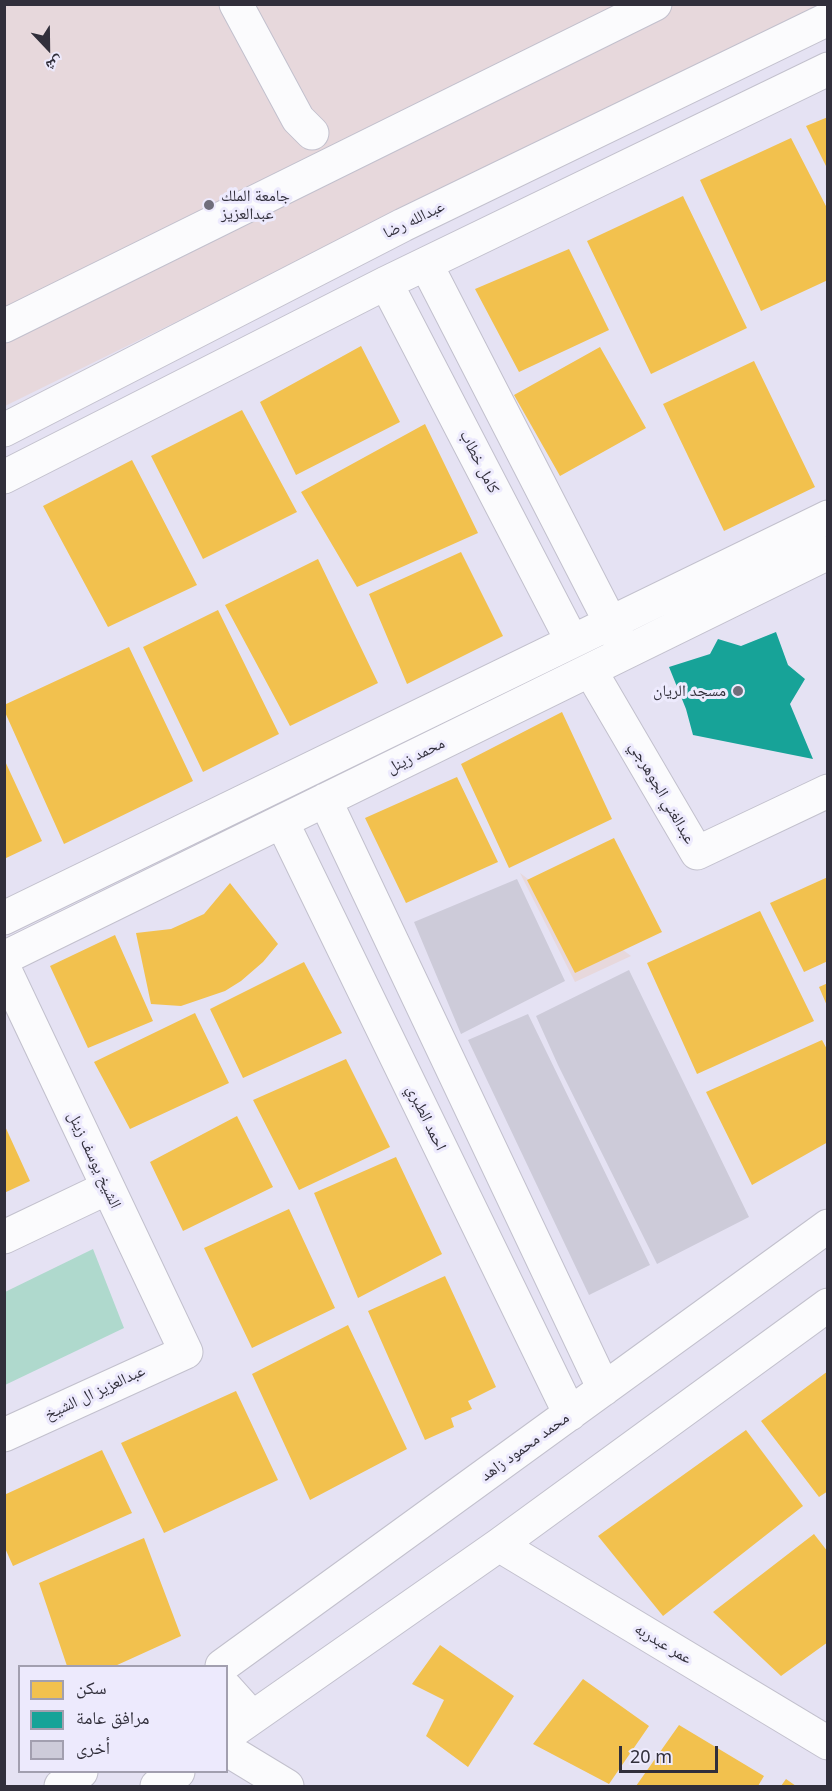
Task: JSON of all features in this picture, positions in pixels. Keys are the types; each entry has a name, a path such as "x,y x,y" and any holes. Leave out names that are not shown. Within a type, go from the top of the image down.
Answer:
{"street":[{"path":"236,4 298,119 312,133"},
{"path":"4,326 655,4"},
{"name":"عبدالله رضا","path":"4,430 403,225 828,19"},
{"path":"4,477 386,283 828,69"},
{"path":"426,264 626,652"},
{"name":"كامل خطاب","path":"386,283 572,641"},
{"path":"4,918 828,517"},
{"name":"محمد زينل","path":"4,958 626,652 827,556"},
{"name":"عبدالغني الجوهرجي","path":"590,670 697,853 828,791"},
{"path":"325,800 604,1389"},
{"name":"احمد الطبري","path":"282,822 570,1413"},
{"name":"الشيخ يوسف زينل","path":"4,968 186,1352"},
{"path":"4,1237 107,1188"},
{"name":"محمد محمود زاهد","path":"223,1665 828,1226"},
{"path":"228,1735 499,1545 828,1305"},
{"name":"عبدالعزيز ال الشيخ","path":"4,1435 186,1352"},
{"name":"عمر عبدربه","path":"499,1545 819,1727"},
{"path":"228,1690 252,1717"},
{"path":"228,1750 287,1786"},
{"path":"61,1786 80,1773"},
{"path":"157,1786 176,1773"}],"shaded area":[{"name":"جامعة الملك عبدالعزيز","path":"5,5 821,5 5,406"},
{"path":"520,873 631,956 575,982"}],"green space":[{"path":"93,1249 124,1328 5,1385 5,1292"}],"building: سكن":[{"path":"828,117 828,170 806,126"},
{"path":"791,138 828,210 828,280 761,311 700,180"},
{"path":"683,196 747,328 651,374 587,241"},
{"path":"569,249 609,330 519,372 475,289"},
{"path":"361,346 400,422 296,475 260,402"},
{"path":"600,347 646,428 560,476 514,395"},
{"path":"754,361 815,487 724,531 663,404"},
{"path":"242,410 297,512 203,559 151,456"},
{"path":"425,424 478,533 357,587 301,492"},
{"path":"132,460 197,585 108,627 43,506"},
{"path":"461,552 503,636 407,684 369,594"},
{"path":"318,559 378,683 290,726 225,605"},
{"path":"218,610 279,734 203,772 143,647"},
{"path":"129,647 193,781 64,844 4,710 4,705"},
{"path":"562,712 612,819 509,868 461,764"},
{"path":"4,759 42,841 4,859"},
{"path":"457,777 498,862 406,903 365,818"},
{"path":"614,838 662,932 575,973 527,880"},
{"path":"828,877 828,961 804,972 770,903"},
{"path":"230,883 278,944 263,962 225,991 181,1006 151,1004 136,933 171,929 204,914"},
{"path":"760,911 814,1021 697,1074 647,963"},
{"path":"115,935 153,1021 88,1048 50,966"},
{"path":"304,962 342,1033 243,1078 210,1009"},
{"path":"828,983 828,1008 819,987"},
{"path":"195,1013 229,1083 130,1129 94,1062"},
{"path":"822,1040 828,1051 828,1142 752,1185 706,1092"},
{"path":"346,1059 390,1147 299,1190 253,1100"},
{"path":"237,1116 273,1187 183,1231 150,1162"},
{"path":"4,1124 30,1181 4,1193"},
{"path":"396,1157 442,1254 358,1298 314,1193"},
{"path":"289,1209 335,1308 252,1348 204,1248"},
{"path":"445,1276 496,1387 468,1401 472,1409 451,1418 454,1427 425,1440 368,1311"},
{"path":"348,1325 407,1449 310,1500 252,1374"},
{"path":"828,1371 828,1491 819,1497 761,1421"},
{"path":"236,1391 278,1480 164,1533 121,1443"},
{"path":"746,1430 803,1506 663,1616 598,1536"},
{"path":"102,1450 132,1513 13,1566 4,1546 4,1495"},
{"path":"814,1534 828,1552 828,1642 781,1676 713,1612"},
{"path":"144,1538 181,1636 117,1665 67,1665 39,1583"},
{"path":"440,1645 514,1696 468,1767 426,1736 444,1700 412,1684"},
{"path":"583,1679 649,1726 609,1784 533,1744"},
{"path":"679,1725 764,1776 758,1786 636,1786"},
{"path":"786,1779 796,1786 781,1786"}],"building: مرافق عامة":[{"name":"مسجد الريان","path":"776,632 788,665 805,679 790,704 813,759 693,735 686,709 669,667 710,654 718,639 741,646"}],"building: أخرى":[{"path":"517,879 565,981 461,1034 414,922"},
{"path":"629,970 749,1217 657,1264 536,1016"},
{"path":"528,1014 650,1265 589,1295 468,1040"}],"place":[{"name":"جامعة الملك عبدالعزيز","path":"209,205"},
{"name":"مسجد الريان","path":"738,691"}]}
